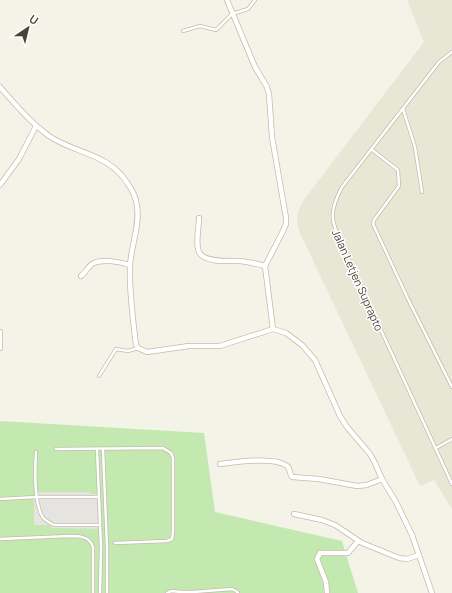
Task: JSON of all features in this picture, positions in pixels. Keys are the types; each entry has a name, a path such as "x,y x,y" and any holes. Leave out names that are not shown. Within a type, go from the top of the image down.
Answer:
{"street":[{"path":"227,0 255,67 267,87 269,94 272,138 286,218 285,227 265,266 273,329"},
{"path":"0,86 36,126 51,137 107,162 118,171 132,190 138,207 138,217 130,265 130,298 136,345 138,348 147,352 189,346 220,346 273,329 286,333 302,345 310,353 322,375 329,394 340,416 370,454 382,479 396,502 412,535 432,593"},
{"path":"0,185 19,159 36,126"},
{"path":"199,218 198,247 202,256 217,261 239,261 265,266"},
{"path":"81,276 90,265 96,263 112,261 130,265"},
{"path":"0,332 0,348"},
{"path":"220,464 249,461 270,461 289,468 290,476 292,477 319,479 357,486 367,485 382,479"},
{"path":"294,514 335,524 358,541 403,559 419,555"},
{"path":"327,593 326,582 317,559 318,555 320,553 349,552 358,541"}],"lane":[{"path":"183,31 200,26 216,30 232,14 248,9 255,0"},
{"name":"Jalan Letjen Suprapto","path":"452,52 439,62 371,149 342,187 333,206 333,224 344,250 452,484"},
{"path":"403,108 415,147 422,192"},
{"path":"371,149 398,170 399,186 374,220 373,224 408,299 452,387"},
{"path":"99,376 115,350 133,350 138,348"},
{"path":"436,448 452,439"},
{"path":"56,449 164,448 171,453 173,458 172,539 168,541 115,543"},
{"path":"97,449 101,547 100,593"},
{"path":"103,449 107,547 107,593"},
{"path":"36,452 37,497 42,517 52,524 99,525"},
{"path":"0,499 37,497 99,497"},
{"path":"0,539 69,536 80,536 87,538 91,541 93,547 93,593"},
{"path":"101,547 107,547"},
{"path":"100,584 107,585"},
{"path":"167,593 171,591 193,593 232,589 238,593"}],"shaded area":[{"path":"407,0 452,0 452,509 434,480 420,486 299,231 297,221 298,212 303,201 424,42"},
{"path":"34,492 90,492 90,494 101,494 101,529 51,528 51,525 34,525"}],"green space":[{"path":"0,421 204,433 215,512 342,541 358,593 0,593"}]}
